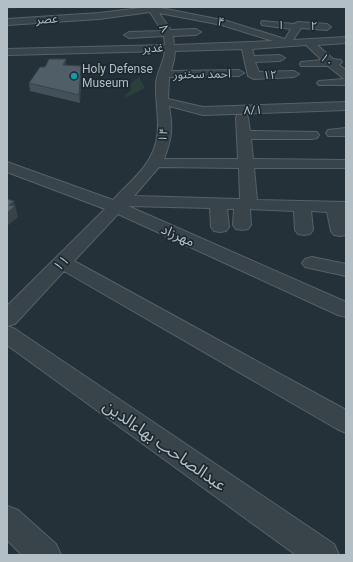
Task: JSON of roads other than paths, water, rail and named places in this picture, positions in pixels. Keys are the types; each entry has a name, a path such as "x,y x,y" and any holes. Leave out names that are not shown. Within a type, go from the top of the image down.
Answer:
{"street":[{"name":"عصر","path":"11,21 28,15 48,19 71,18 155,8"},
{"name":"۸","path":"155,8 164,22 168,33 172,56"},
{"name":"۴","path":"155,8 224,23 287,43"},
{"path":"28,15 71,18 78,10"},
{"path":"48,19 54,29"},
{"path":"164,22 192,22"},
{"name":"۱","path":"265,24 297,27"},
{"name":"۲","path":"287,43 298,25 327,27"},
{"path":"129,35 196,32"},
{"path":"304,42 309,39 346,36"},
{"path":"304,42 346,40"},
{"name":"غدیر","path":"7,52 95,46 172,56 217,43 246,46 304,42"},
{"name":"۱۰","path":"304,42 346,76"},
{"name":"۱۲","path":"246,46 243,59 254,76 294,74"},
{"name":"۱۴","path":"118,204 155,163 164,140 166,125 162,101 162,81 172,56"},
{"path":"243,59 280,58"},
{"path":"305,64 346,62"},
{"name":"احمد سخنور","path":"164,74 240,73"},
{"path":"323,83 346,82"},
{"name":"۸/۱","path":"162,101 203,111 346,106"},
{"path":"242,118 246,164 246,204 242,225"},
{"path":"243,135 312,135"},
{"path":"155,163 346,164"},
{"name":"مهرزاد","path":"7,167 118,204 346,310"},
{"path":"118,204 246,204 298,200 330,203 340,231"},
{"path":"298,200 304,230"},
{"name":"۱۱","path":"7,319 118,204"},
{"path":"218,204 220,227"},
{"path":"62,262 346,422"},
{"path":"312,263 346,270"},
{"name":"عبدالصاحب بهاءالدین","path":"7,334 323,555"},
{"path":"7,520 45,555"}],"place":[{"name":"Holy Defense Museum","path":"74,76"}]}
